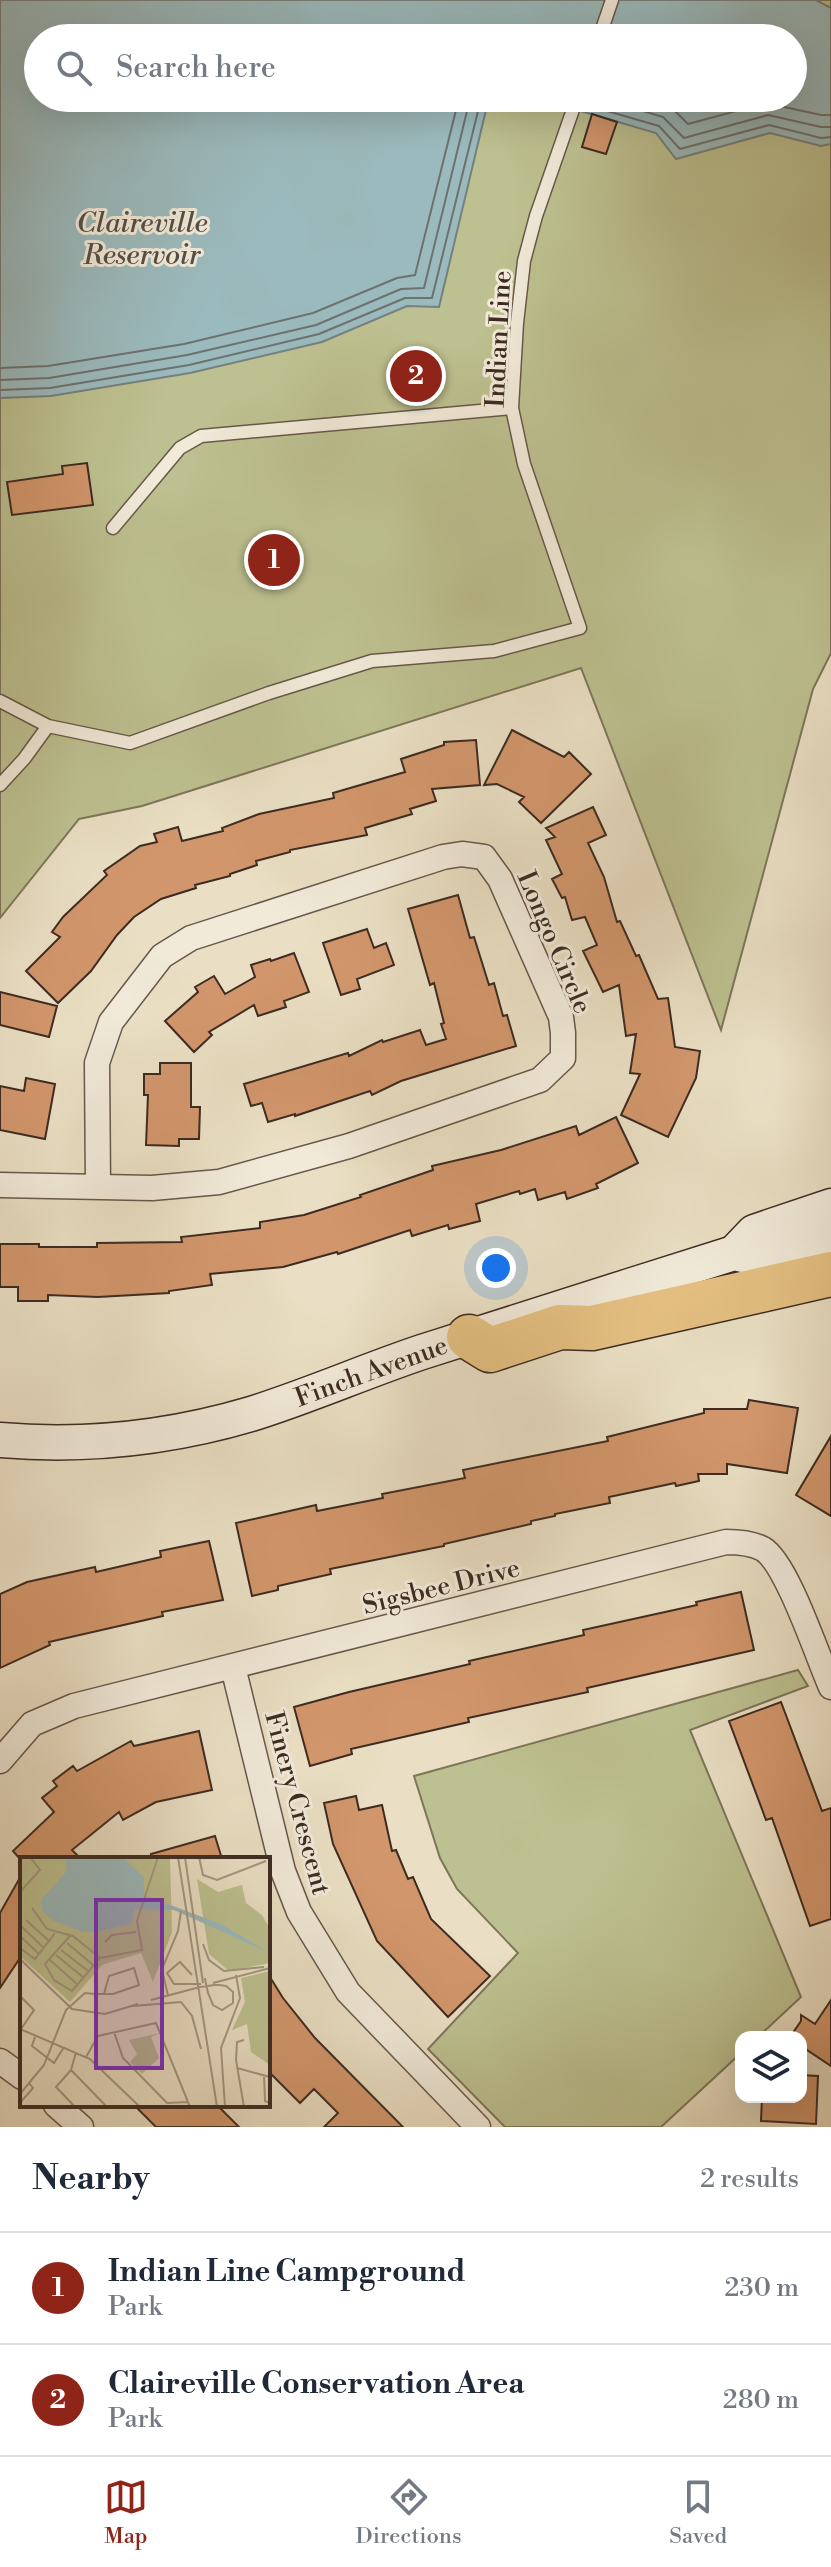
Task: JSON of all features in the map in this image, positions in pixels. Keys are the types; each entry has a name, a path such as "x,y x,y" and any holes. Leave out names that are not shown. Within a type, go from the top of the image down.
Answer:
{"highway":[{"path":"469,1337 490,1350 560,1327 592,1328 822,1235"}],"main road":[{"name":"Finch Avenue","path":"0,1440 116,1440 199,1428 253,1413 469,1337 734,1253 754,1232 822,1235"}],"street":[{"name":"Longo Circle","path":"0,1185 98,1187 152,1188 219,1182 349,1146 540,1080 563,1058 561,1017 500,879 484,857 462,854 443,857 191,938 162,956 111,1022 97,1063 98,1187"},
{"name":"Sigsbee Drive","path":"0,1761 32,1724 74,1706 726,1542 764,1549 782,1572 831,1687"},
{"name":"Finery Crescent","path":"233,1667 283,1871 299,1912 348,1992 478,2127"},
{"path":"0,2061 20,2076"},
{"path":"58,2107 81,2127"}],"lane":[{"path":"604,24 612,0"},
{"name":"Indian Line","path":"48,726 130,743 269,693 372,661 494,651 580,628 524,464 512,408 524,261 536,216 572,112"},
{"path":"113,528 180,448 201,436 512,408"},
{"path":"0,701 48,726 0,785"}],"green space":[{"path":"0,0 831,0 831,653 813,689 721,1030 581,668 142,806 79,819 0,918"},
{"path":"798,1670 808,1686 690,1730 801,1997 764,2031 735,2031 735,2059 661,2127 505,2127 428,2049 518,1953 457,1889 440,1858 414,1776"}],"water":[{"name":"Claireville Reservoir","path":"0,0 816,0 831,8 831,144 821,146 770,133 676,159 656,133 584,112 807,112 807,24 24,24 24,112 486,112 439,307 407,306 322,342 190,373 51,396 0,398"}],"building":[{"path":"592,114 617,122 606,154 582,147"},
{"path":"87,463 93,505 12,515 7,482 63,474 62,466"},
{"path":"512,730 564,757 569,752 591,774 541,823 519,802 524,797 497,784 484,785"},
{"path":"476,740 480,785 432,789 436,801 410,809 412,814 365,828 367,835 290,850 256,861 257,865 230,876 195,885 196,888 161,899 134,917 91,971 58,1003 26,971 60,937 52,932 63,917 107,875 104,871 140,846 157,842 154,834 178,827 182,841 223,831 222,828 259,814 334,798 333,793 405,772 401,759 444,745 444,742"},
{"path":"593,807 606,835 588,843 604,877 617,922 620,921 636,956 639,955 658,999 668,998 675,1047 700,1051 696,1078 668,1137 621,1115 640,1074 630,1073 636,1034 626,1036 619,985 603,992 583,951 597,945 585,917 572,920 565,897 562,898 552,879 562,874 546,840 555,837 546,828"},
{"path":"458,895 470,938 474,937 489,985 494,983 516,1046 401,1081 372,1095 370,1091 268,1122 262,1103 251,1106 244,1084 348,1053 349,1056 382,1040 420,1030 426,1045 446,1039 434,983 430,985 408,909"},
{"path":"367,929 374,948 386,943 394,965 357,979 360,989 341,995 323,943"},
{"path":"294,953 309,992 284,1001 286,1007 258,1016 254,1005 209,1032 212,1035 194,1052 165,1021 198,992 195,987 214,976 225,994 255,977 251,965"},
{"path":"0,992 57,1006 49,1037 0,1025"},
{"path":"160,1063 191,1063 191,1107 200,1107 199,1139 179,1139 179,1146 146,1145 148,1095 144,1095 144,1074 160,1074"},
{"path":"26,1078 55,1084 45,1139 0,1130 0,1086 24,1091"},
{"path":"616,1117 638,1163 596,1184 598,1188 567,1199 565,1192 538,1200 535,1189 520,1194 519,1191 476,1204 480,1221 449,1229 448,1225 412,1236 410,1230 338,1254 283,1267 210,1274 212,1285 169,1293 98,1297 48,1295 48,1301 18,1301 18,1287 0,1287 0,1244 97,1247 97,1243 182,1242 181,1237 260,1228 260,1222 304,1215 361,1197 433,1170 432,1166 501,1150 576,1126 579,1135"},
{"path":"749,1400 798,1408 787,1473 727,1464 727,1474 698,1474 699,1481 609,1497 610,1503 555,1514 531,1521 531,1524 444,1546 330,1569 331,1574 278,1586 278,1590 252,1596 236,1523 316,1505 317,1511 383,1498 382,1494 465,1478 463,1470 608,1441 607,1437 704,1413 704,1409 747,1409"},
{"path":"831,1436 831,1516 796,1495"},
{"path":"209,1541 223,1600 162,1612 163,1616 49,1642 50,1645 0,1668 0,1594 27,1582 95,1567 96,1572 161,1557 160,1551"},
{"path":"741,1592 754,1650 587,1688 588,1692 468,1718 469,1722 351,1749 352,1754 310,1766 294,1707 470,1664 469,1661 584,1635 583,1630"},
{"path":"781,1702 822,1811 831,1808 831,1919 810,1926 772,1818 766,1820 729,1721"},
{"path":"199,1731 212,1790 156,1802 123,1820 119,1812 72,1850 79,1857 20,1859 13,1851 54,1812 42,1798 57,1786 53,1781 73,1766 77,1771 131,1741 134,1746"},
{"path":"356,1796 359,1810 382,1805 392,1851 396,1850 408,1879 413,1877 431,1919 490,1976 448,2017 377,1941 333,1844 324,1803"},
{"path":"215,1836 221,1857 152,1857 151,1854"},
{"path":"20,1878 20,1958 0,1988 0,1913"},
{"path":"270,1977 315,2038 403,2127 324,2127 338,2113 314,2089 300,2103 270,2073"},
{"path":"831,2000 831,2066 807,2050 807,2031 794,2031 801,2015 815,2024"},
{"path":"807,2075 818,2076 816,2124 761,2121 762,2103 807,2103"},
{"path":"136,2107 219,2107 239,2127 156,2127"}],"place":[{"name":"Claireville Conservation Area","path":"416,376"},
{"name":"Indian Line Campground","path":"274,560"}]}
